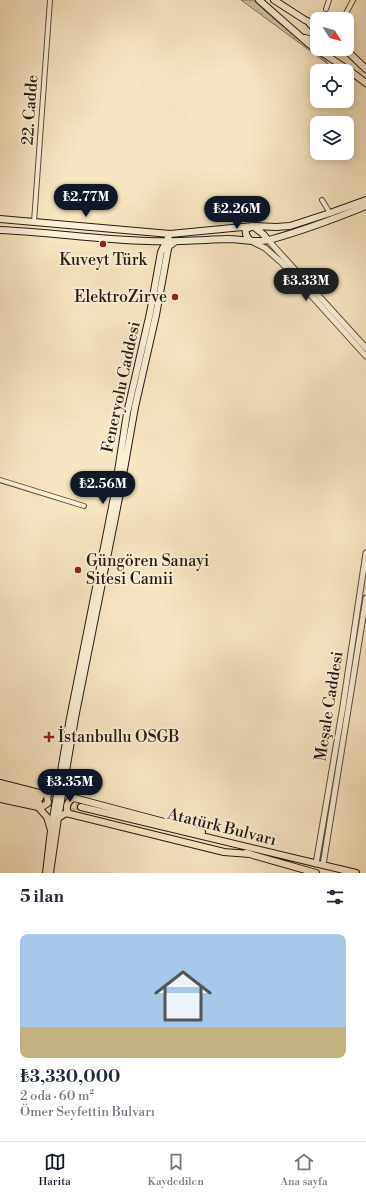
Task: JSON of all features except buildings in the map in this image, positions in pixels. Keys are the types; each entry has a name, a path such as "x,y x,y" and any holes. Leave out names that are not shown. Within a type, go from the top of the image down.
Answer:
{"main road":[{"path":"259,0 309,44 366,83"},
{"path":"274,0 305,20 316,30 316,36 314,39 309,40 295,31"},
{"path":"305,20 310,22"},
{"path":"352,56 366,70"},
{"path":"0,219 170,234 253,226 290,226 366,200"},
{"path":"0,230 147,241 175,242 236,239 268,240 315,226 366,206"},
{"path":"253,226 268,240"},
{"path":"250,240 247,238 246,229 253,226"},
{"path":"231,228 239,233 236,239"},
{"name":"Feneryolu Caddesi","path":"58,818 74,687 114,497 127,413 150,313 161,253 170,234"},
{"path":"147,241 153,242 160,249 161,253"},
{"name":"Feneryolu Caddesi","path":"51,830 62,784 120,498 135,407 156,315 168,249 169,246 175,242"},
{"path":"0,783 47,795 62,784 68,793 74,798 211,834 234,843"},
{"path":"0,788 39,803 42,807 48,803 47,795"},
{"path":"0,794 39,803 47,816 51,830 46,873"},
{"path":"0,798 39,803"},
{"path":"70,814 67,811 67,806 69,801 74,798"},
{"name":"Atatürk Bulvarı","path":"314,873 250,854 80,809 234,843 356,873"},
{"path":"50,873 58,818 64,813 224,852 250,854"},
{"path":"314,873 319,864"}],"street":[{"name":"22. Cadde","path":"34,222 50,0"},
{"path":"326,9 329,0"},
{"path":"347,12 353,0"},
{"path":"322,200 330,213"},
{"path":"250,240 265,248 277,259 366,356"},
{"path":"268,240 366,348"},
{"path":"0,480 84,506"},
{"name":"Meşale Caddesi","path":"319,864 366,553"},
{"name":"Meşale Caddesi","path":"319,864 366,598"}],"shaded area":[{"path":"241,0 253,0 310,48 310,51"},
{"path":"317,56 320,56 328,64"}],"tunnel":[{"path":"40,798 81,807"},
{"path":"43,804 78,812"}],"place":[{"name":"Kuveyt Türk","path":"103,244"},
{"name":"ElektroZirve","path":"175,297"},
{"name":"Güngören Sanayi Sitesi Camii","path":"78,570"},
{"name":"İstanbullu OSGB","path":"49,737"}]}
